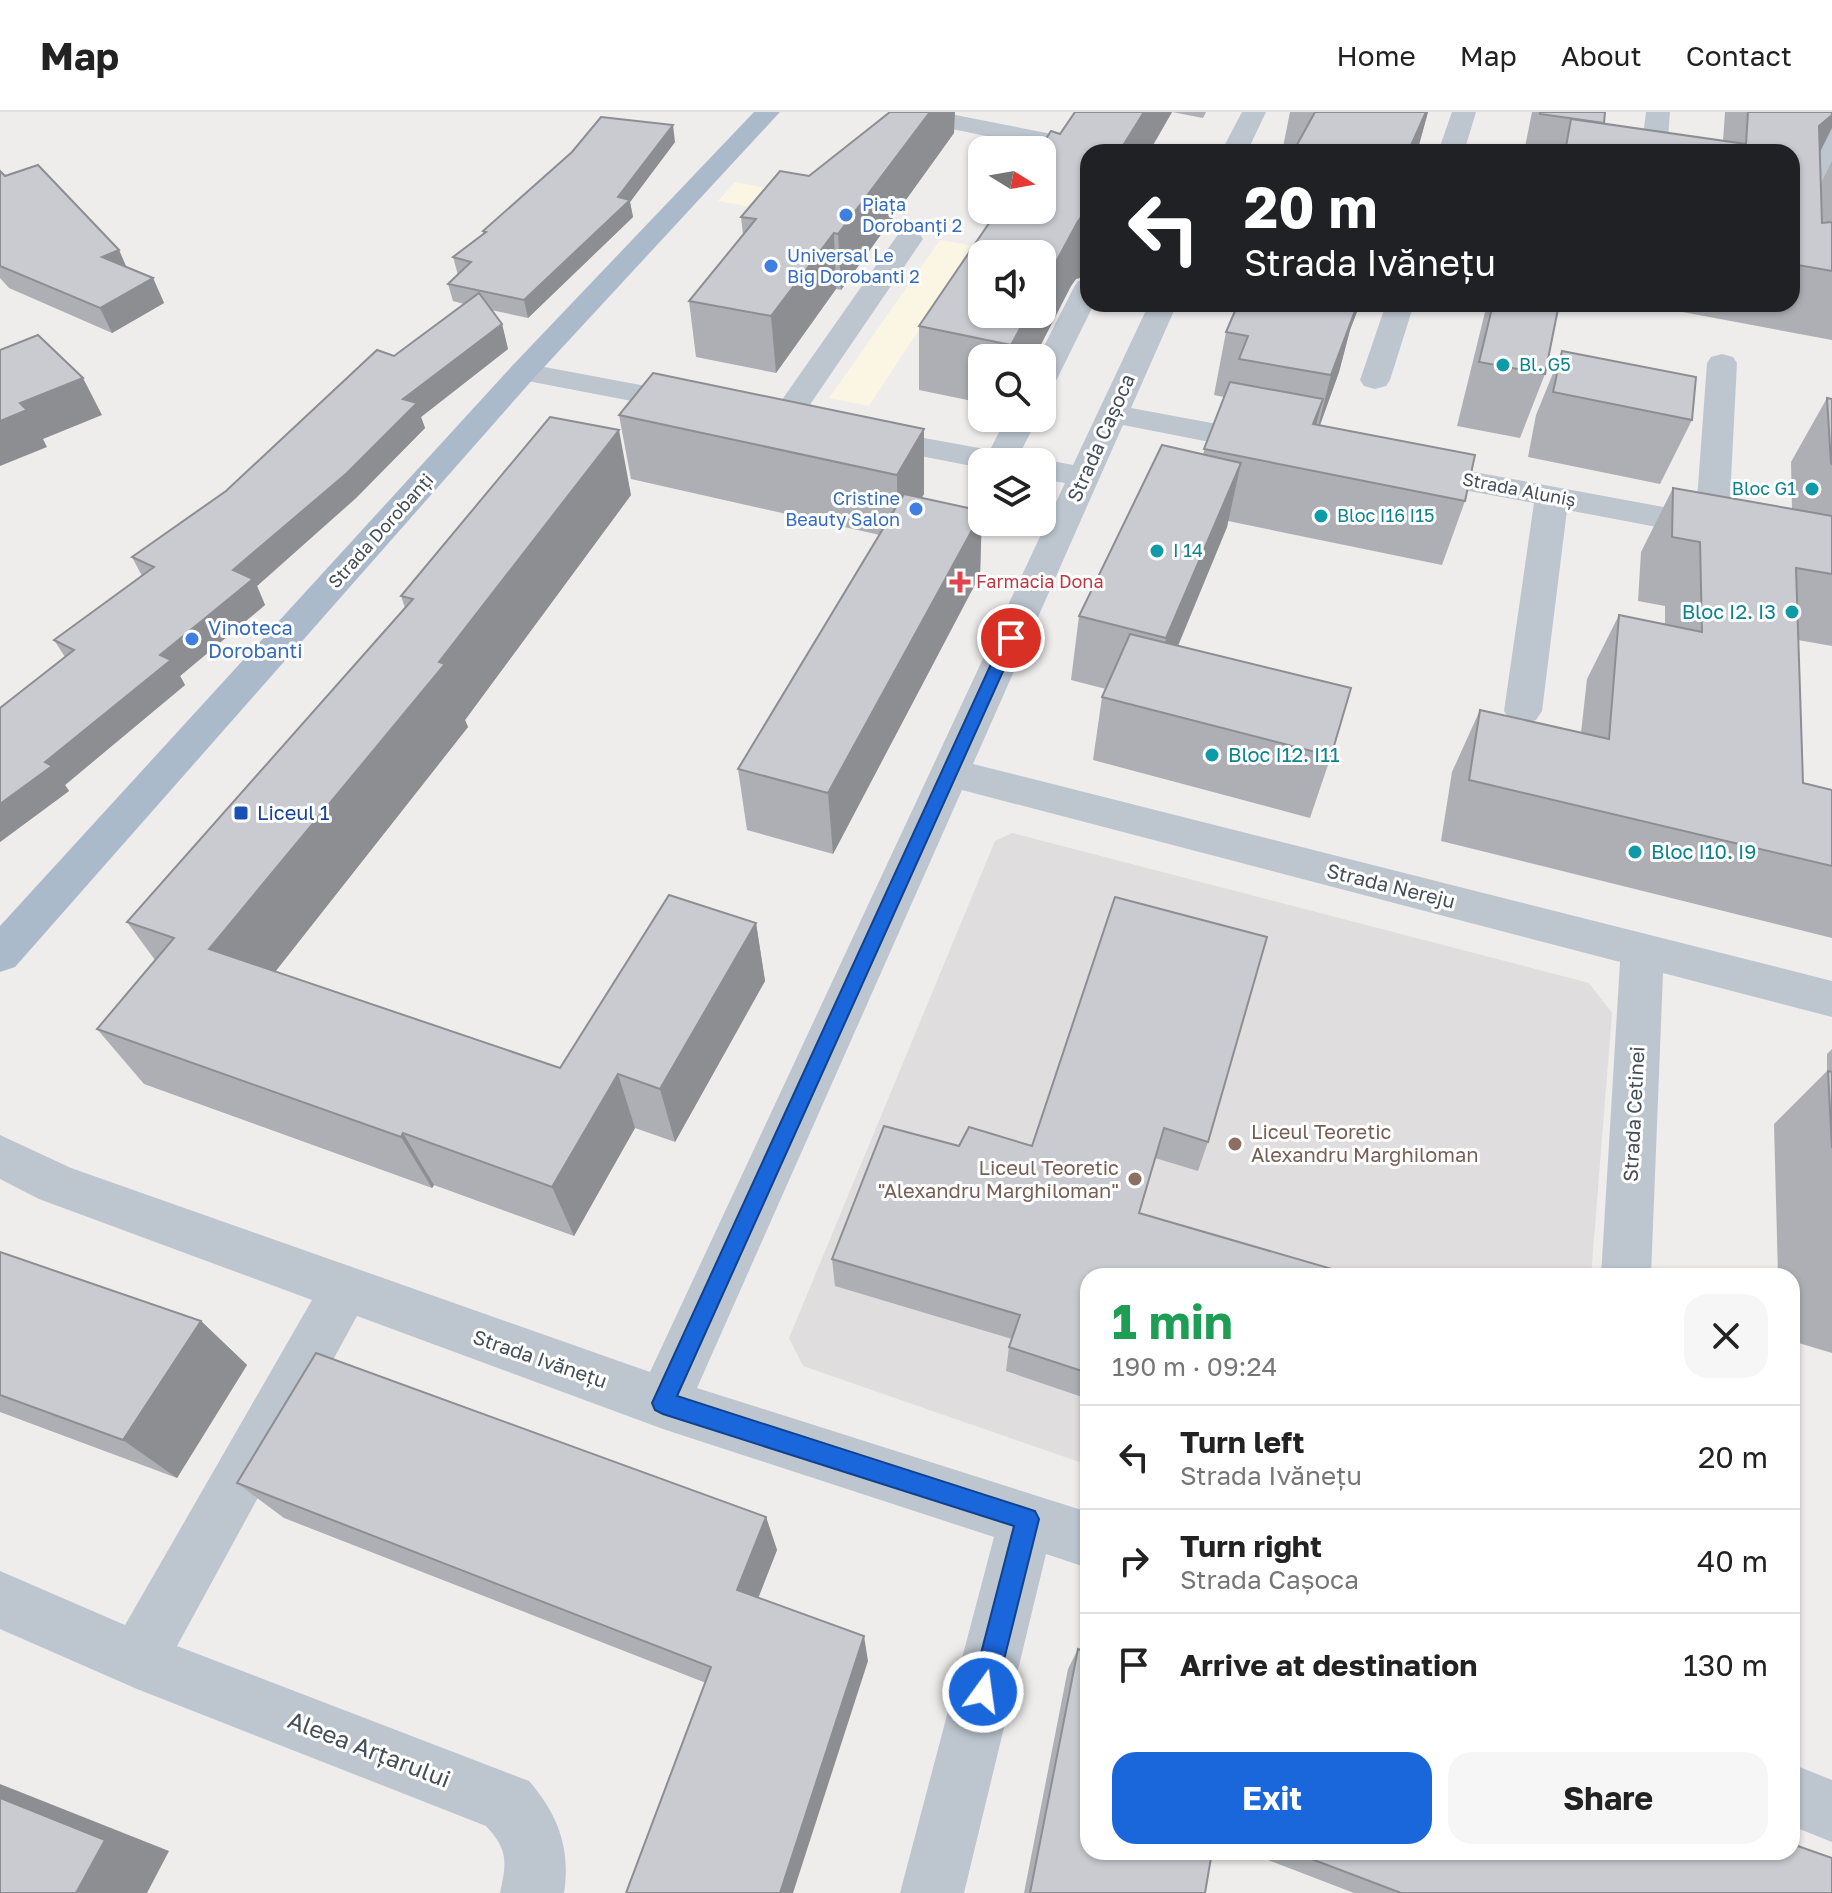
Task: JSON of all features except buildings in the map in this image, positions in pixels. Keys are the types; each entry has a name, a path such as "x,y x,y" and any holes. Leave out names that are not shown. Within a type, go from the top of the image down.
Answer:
{"main road":[{"name":"Strada Dorobanți","path":"0,955 523,372 768,112"}],"street":[{"path":"903,112 1080,147"},
{"path":"1238,144 1254,112"},
{"path":"1454,144 1464,112"},
{"path":"1655,144 1658,112"},
{"path":"1800,192 1828,171 1831,156 1830,112"},
{"path":"754,416 909,239"},
{"path":"1056,351 1080,303"},
{"name":"Strada Cașoca","path":"663,1403 1159,312"},
{"path":"1375,380 1397,312"},
{"path":"1712,526 1722,363"},
{"path":"523,372 968,456"},
{"path":"1112,414 1300,449"},
{"name":"Strada Aluniș","path":"1379,464 1832,549"},
{"path":"1056,472 1083,477"},
{"path":"1523,711 1552,496"},
{"name":"Strada Nereju","path":"951,773 1832,999"},
{"name":"Strada Cetinei","path":"1626,1268 1642,951"},
{"name":"Strada Ivănețu","path":"0,1156 56,1184 663,1403 1080,1537"},
{"path":"0,1189 56,1184"},
{"path":"137,1660 345,1290"},
{"path":"932,1893 1027,1519"},
{"name":"Aleea Arțarului","path":"0,1600 137,1660 507,1803 529,1827 538,1868 532,1893"},
{"path":"1800,1798 1832,1811"}],"shaded area":[{"path":"735,182 875,208 860,227 718,201"},
{"path":"940,240 968,245 968,255 869,406 829,398"},
{"name":"Liceul Teoretic Alexandru Marghiloman","path":"1012,833 1589,983 1612,1013 1592,1268 1080,1268 1080,1462 803,1366 789,1338 995,841"}],"place":[{"name":"Piața Dorobanți 2","path":"846,215"},
{"name":"Universal Le Big Dorobanti 2","path":"771,266"},
{"name":"Bl. G5","path":"1503,365"},
{"name":"Bloc G1","path":"1812,489"},
{"name":"Cristine Beauty Salon","path":"916,509"},
{"name":"Bloc I16 I15","path":"1321,516"},
{"name":"I 14","path":"1157,551"},
{"name":"Farmacia Dona","path":"960,582"},
{"name":"Bloc I2. I3","path":"1792,612"},
{"name":"Vinoteca Dorobanti","path":"192,639"},
{"name":"Bloc I12. I11","path":"1212,755"},
{"name":"Liceul 1","path":"241,813"},
{"name":"Bloc I10. I9","path":"1635,852"},
{"name":"Liceul Teoretic Alexandru Marghiloman","path":"1235,1144"},
{"name":"Liceul Teoretic \"Alexandru Marghiloman\"","path":"1135,1179"}],"route":[{"path":"983,1692 1027,1519 663,1403 1011,638"}]}
